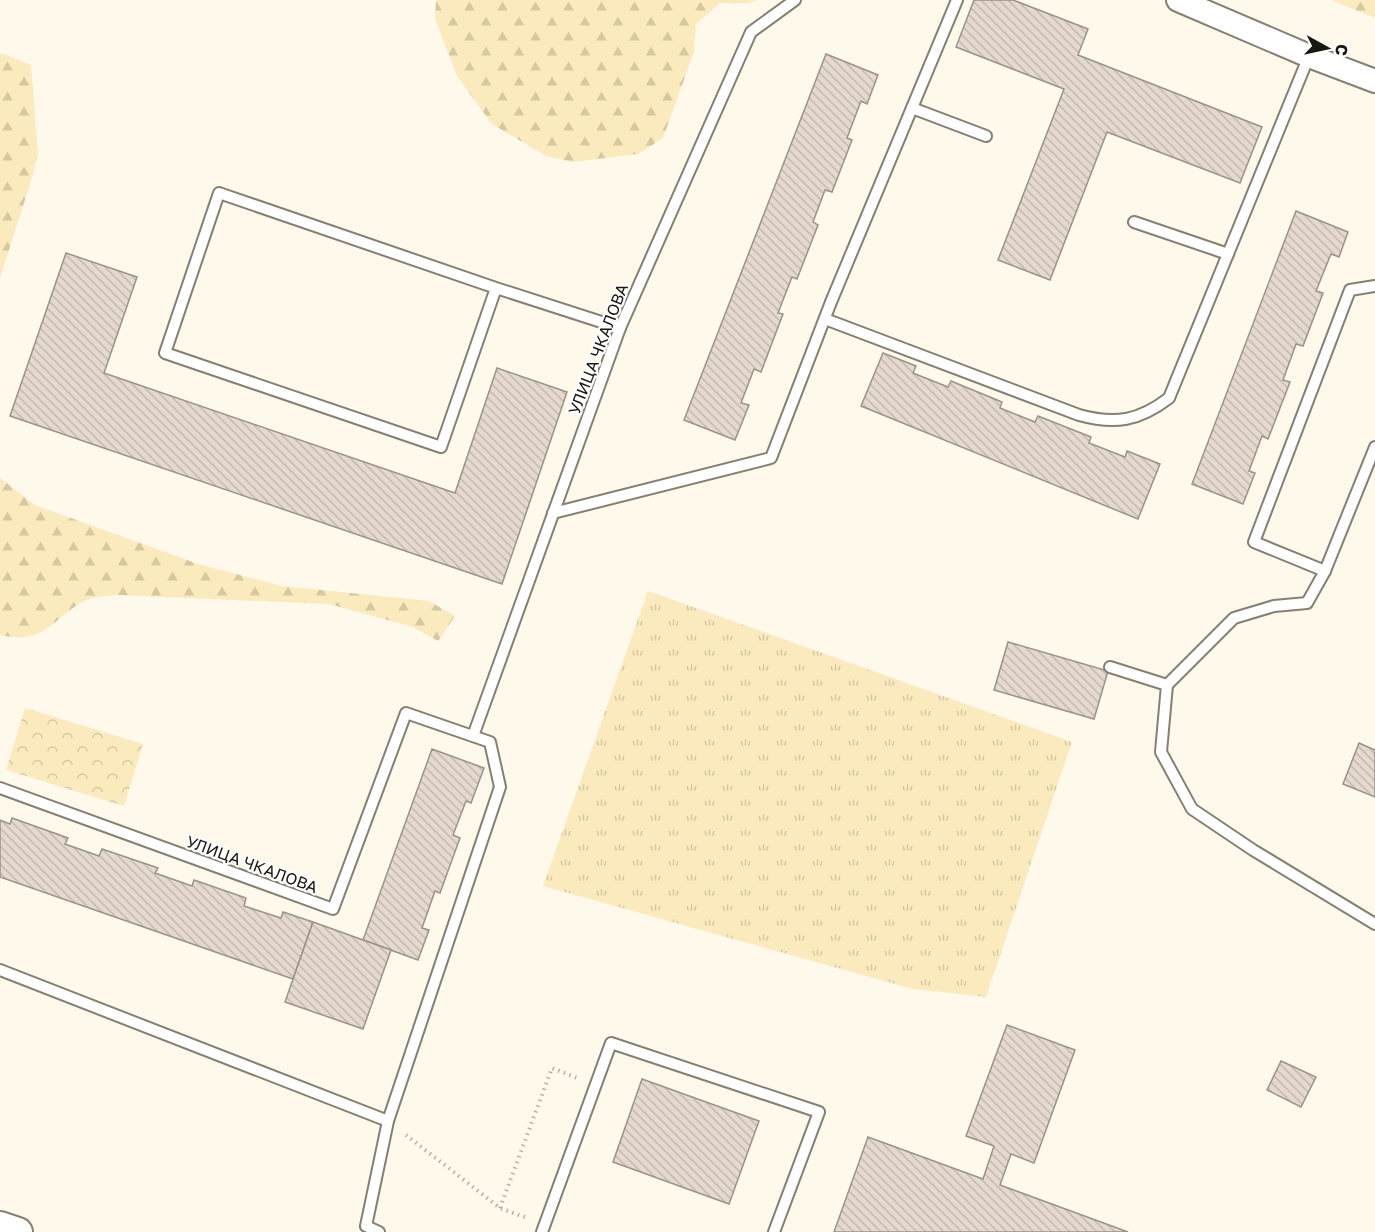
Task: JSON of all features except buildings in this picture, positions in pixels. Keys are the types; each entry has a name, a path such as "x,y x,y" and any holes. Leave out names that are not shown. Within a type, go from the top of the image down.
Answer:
{"street":[{"path":"1178,0 1309,56 1375,81"},
{"path":"0,1226 18,1232"}],"lane":[{"name":"УЛИЦА ЧКАЛОВА","path":"472,736 620,328 751,32 795,0"},
{"path":"553,513 771,458 825,319 957,0"},
{"path":"825,319 1079,415 1102,421 1130,419 1155,408 1169,398 1309,56"},
{"path":"912,108 986,136"},
{"path":"496,288 441,447 165,352 219,193 620,328"},
{"path":"1134,222 1228,254"},
{"path":"1325,571 1254,542 1350,290 1375,286"},
{"path":"1375,447 1325,571 1307,603 1274,606 1234,618 1167,685 1161,752 1192,809 1253,850 1375,924"},
{"path":"1110,668 1167,685"},
{"name":"УЛИЦА ЧКАЛОВА","path":"0,788 333,909 406,713 490,742 500,787 388,1121 366,1226 379,1232"},
{"path":"0,970 388,1121"},
{"path":"544,1228 611,1043 819,1112 774,1232"}],"path":[{"path":"500,1208 552,1068 596,1084"},
{"path":"388,1121 500,1208 544,1228"}],"green space":[{"path":"436,0 756,0 750,3 720,3 696,24 694,52 663,138 638,154 573,162 546,156 492,124 457,76 435,19"},
{"path":"1331,0 1375,0 1375,18"},
{"path":"0,54 31,65 38,154 0,278"},
{"path":"0,478 35,505 198,564 282,586 429,601 455,616 438,641 413,627 329,604 118,595 86,600 48,628 28,637 0,635"},
{"path":"648,591 1072,742 986,997 913,989 543,886"},
{"path":"25,708 143,744 124,806 6,770"}]}
